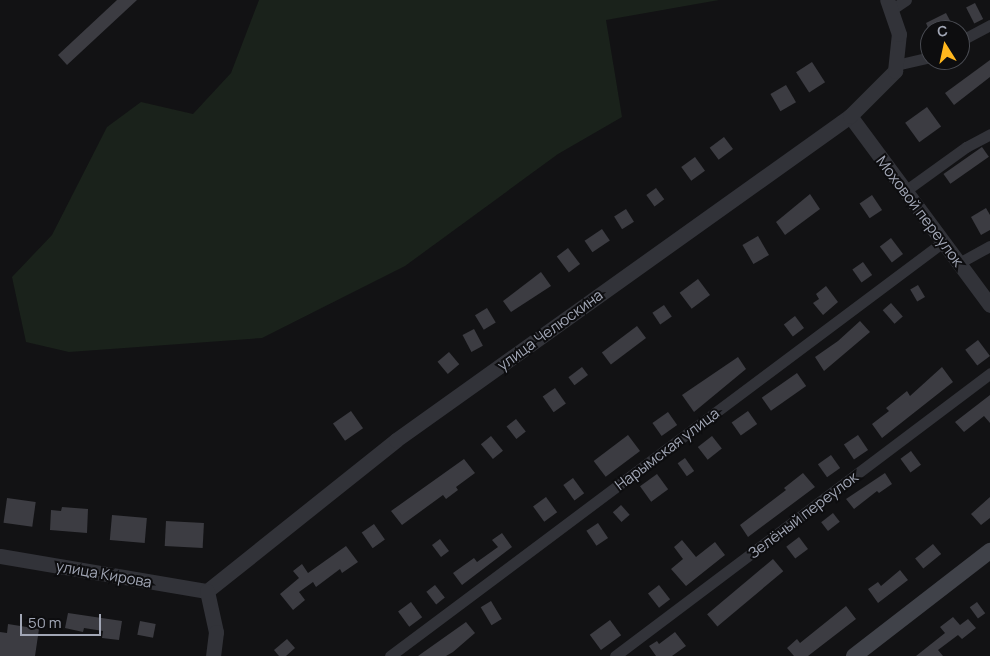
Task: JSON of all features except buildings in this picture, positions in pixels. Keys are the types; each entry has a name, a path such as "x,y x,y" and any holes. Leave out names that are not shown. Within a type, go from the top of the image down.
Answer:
{"main road":[{"path":"854,656 990,551"}],"street":[{"path":"906,0 889,5 900,34 896,68 920,61"},
{"path":"970,36 990,25"},
{"name":"улица Челюскина","path":"207,591 396,440 850,116 896,68"},
{"name":"Моховой переулок","path":"850,116 990,306"},
{"path":"905,191 966,147 990,134"},
{"name":"Нарымская улица","path":"390,656 943,242"},
{"path":"959,263 990,246"},
{"name":"Зелёный переулок","path":"615,656 990,374"},
{"name":"улица Кирова","path":"0,556 207,591"},
{"path":"207,591 216,632 213,656"}],"shaded area":[{"path":"259,0 719,0 606,20 622,117 558,154 405,266 262,338 69,352 26,342 12,277 52,235 107,127 141,102 193,114 231,73"}]}
